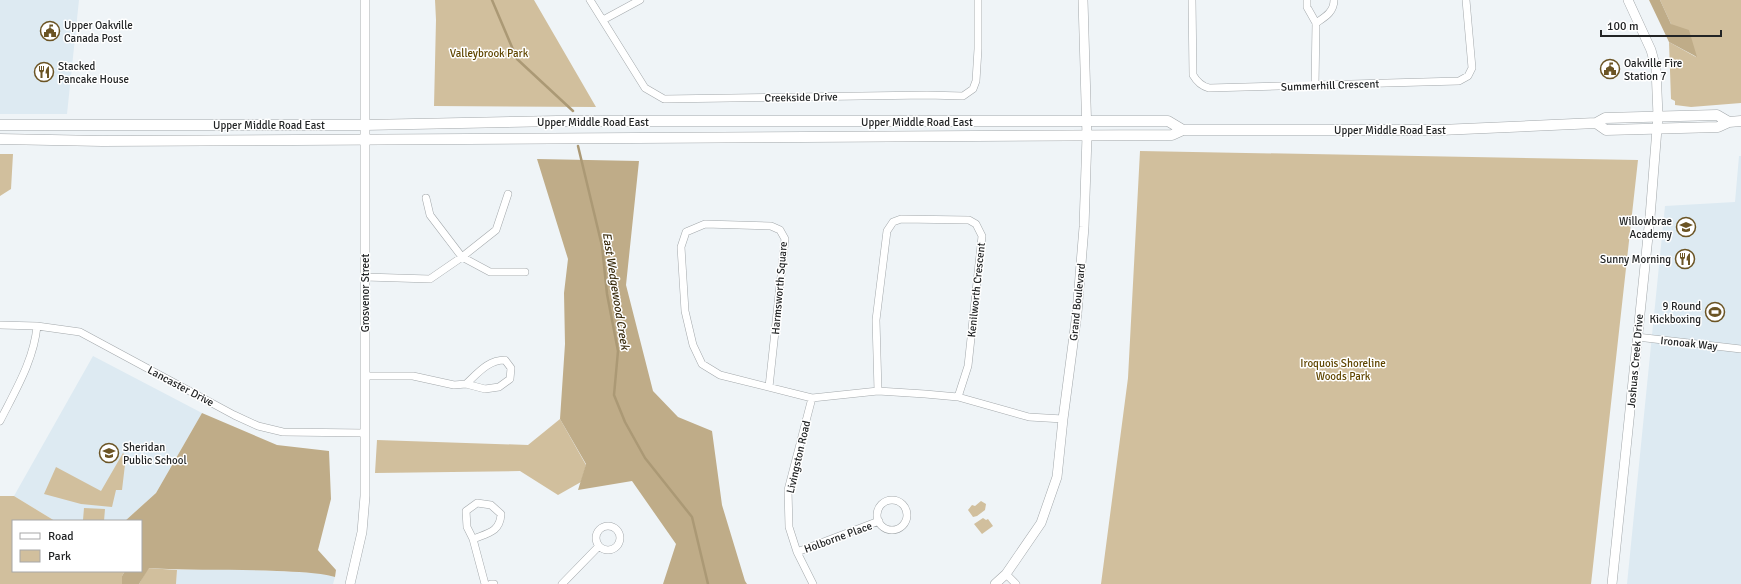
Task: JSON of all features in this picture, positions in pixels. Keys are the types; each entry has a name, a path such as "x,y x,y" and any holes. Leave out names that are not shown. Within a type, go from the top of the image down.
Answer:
{"main road":[{"name":"Upper Middle Road East","path":"0,139 102,141 1087,136 1172,135 1183,130 1440,130 1596,124 1605,118 1658,116 1717,115 1729,122"},
{"name":"Upper Middle Road East","path":"0,125 366,125 557,121 1168,121 1183,130"},
{"name":"Upper Middle Road East","path":"1596,124 1606,130 1718,127 1729,122 1741,121"}],"street":[{"name":"Grosvenor Street","path":"350,584 362,532 364,515 366,125 365,0"},
{"name":"Creekside Drive","path":"590,0 645,88 664,99 927,94 962,96 973,89 976,81 978,49 978,0"},
{"path":"603,20 640,0"},
{"name":"Grand Boulevard","path":"995,584 1006,574 1041,523 1057,477 1077,313 1084,227 1087,122 1083,0"},
{"name":"Summerhill Crescent","path":"1192,0 1193,75 1202,86 1209,88 1459,81 1464,79 1472,68 1466,0"},
{"path":"1307,0 1307,7 1316,23 1315,86"},
{"path":"1316,23 1333,9 1334,0"},
{"name":"Joshuas Creek Drive","path":"1612,584 1658,116 1656,68 1651,50 1628,0"},
{"path":"365,277 430,279 462,257 496,230 508,194"},
{"path":"426,198 430,215 462,257 490,272 525,272"},
{"name":"Kenilworth Crescent","path":"878,391 876,320 887,231 893,222 901,219 969,220 976,224 982,236 968,366 958,397"},
{"name":"Harmsworth Square","path":"769,387 785,239 780,230 771,226 705,224 686,232 681,247 685,311 692,345 702,364 720,375 812,398 878,391 958,397 1029,417 1063,419"},
{"name":"Lancaster Drive","path":"0,325 37,326 80,332 234,415 258,426 283,432 365,433"},
{"path":"0,421 28,365 37,326"},
{"name":"Ironoak Way","path":"1637,337 1741,349"},
{"path":"365,376 413,376 454,385 466,384 485,389 499,387 510,378 511,368 505,360 497,360 488,364 466,384"},
{"name":"Livingston Road","path":"812,398 788,490 789,527 797,552 813,584"},
{"name":"Holborne Place","path":"894,500 903,505 906,518 900,527 891,529 882,526 879,522 877,512 878,508 885,501 894,500"},
{"path":"473,539 494,530 500,522 501,514 492,505 477,503 466,511 467,527 473,539 485,584"},
{"name":"Holborne Place","path":"797,552 879,522"},
{"path":"562,584 599,546"},
{"path":"1006,574 1016,584"}],"shaded area":[{"path":"0,0 79,0 67,114 0,114"},
{"path":"1649,0 1660,0 1671,24 1689,30 1697,57 1669,42"},
{"path":"1739,156 1741,156 1741,584 1627,584 1665,206 1735,202"},
{"path":"537,159 639,161 626,285 653,391 678,417 712,431 722,505 747,584 663,584 676,544 632,481 578,490 586,464 560,419 565,344 564,293 568,259"},
{"name":"Sheridan Public School","path":"93,356 202,413 156,493 126,520 53,520 14,496"},
{"path":"202,413 277,445 329,451 331,499 318,550 336,570 335,577 314,573 261,570 149,568 139,584 122,584 122,576 124,572 142,572 142,520 126,520 156,493"},
{"path":"229,569 319,573 335,577 333,584 176,584 177,570"}],"green space":[{"name":"Valleybrook Park","path":"435,0 534,0 596,107 434,106"},
{"path":"1660,0 1741,0 1741,103 1691,107 1675,105 1675,101 1671,99 1669,42 1696,57 1671,24"},
{"name":"Iroquois Shoreline Woods Park","path":"1140,151 1638,160 1591,584 1101,584 1128,378"},
{"path":"0,154 13,154 11,189 0,196"},
{"path":"560,419 586,465 581,482 558,495 520,471 375,473 377,440 528,445"},
{"path":"123,453 126,456 122,490 116,490 112,507 81,504 44,494 56,467 101,491"},
{"path":"0,496 14,496 53,520 12,520 12,572 124,572 122,576 122,584 0,584"},
{"path":"981,501 986,504 985,510 973,517 968,510 972,505 975,506"},
{"path":"84,508 105,509 104,520 83,520"},
{"path":"983,518 986,520 988,519 993,526 982,534 974,524"},
{"path":"148,568 177,570 176,584 139,584"}],"waterway":[{"name":"East Wedgewood Creek","path":"492,0 517,59 573,111"},
{"name":"East Wedgewood Creek","path":"578,146 602,246 607,294 618,351 614,395 625,422 645,458 692,517 708,584"}],"place":[{"name":"Upper Oakville Canada Post","path":"50,31"},
{"name":"Oakville Fire Station 7","path":"1610,69"},
{"name":"Stacked Pancake House","path":"44,72"},
{"name":"Willowbrae Academy","path":"1686,227"},
{"name":"Sunny Morning","path":"1685,259"},
{"name":"9 Round Kickboxing","path":"1715,312"},
{"name":"Sheridan Public School","path":"109,453"}]}
